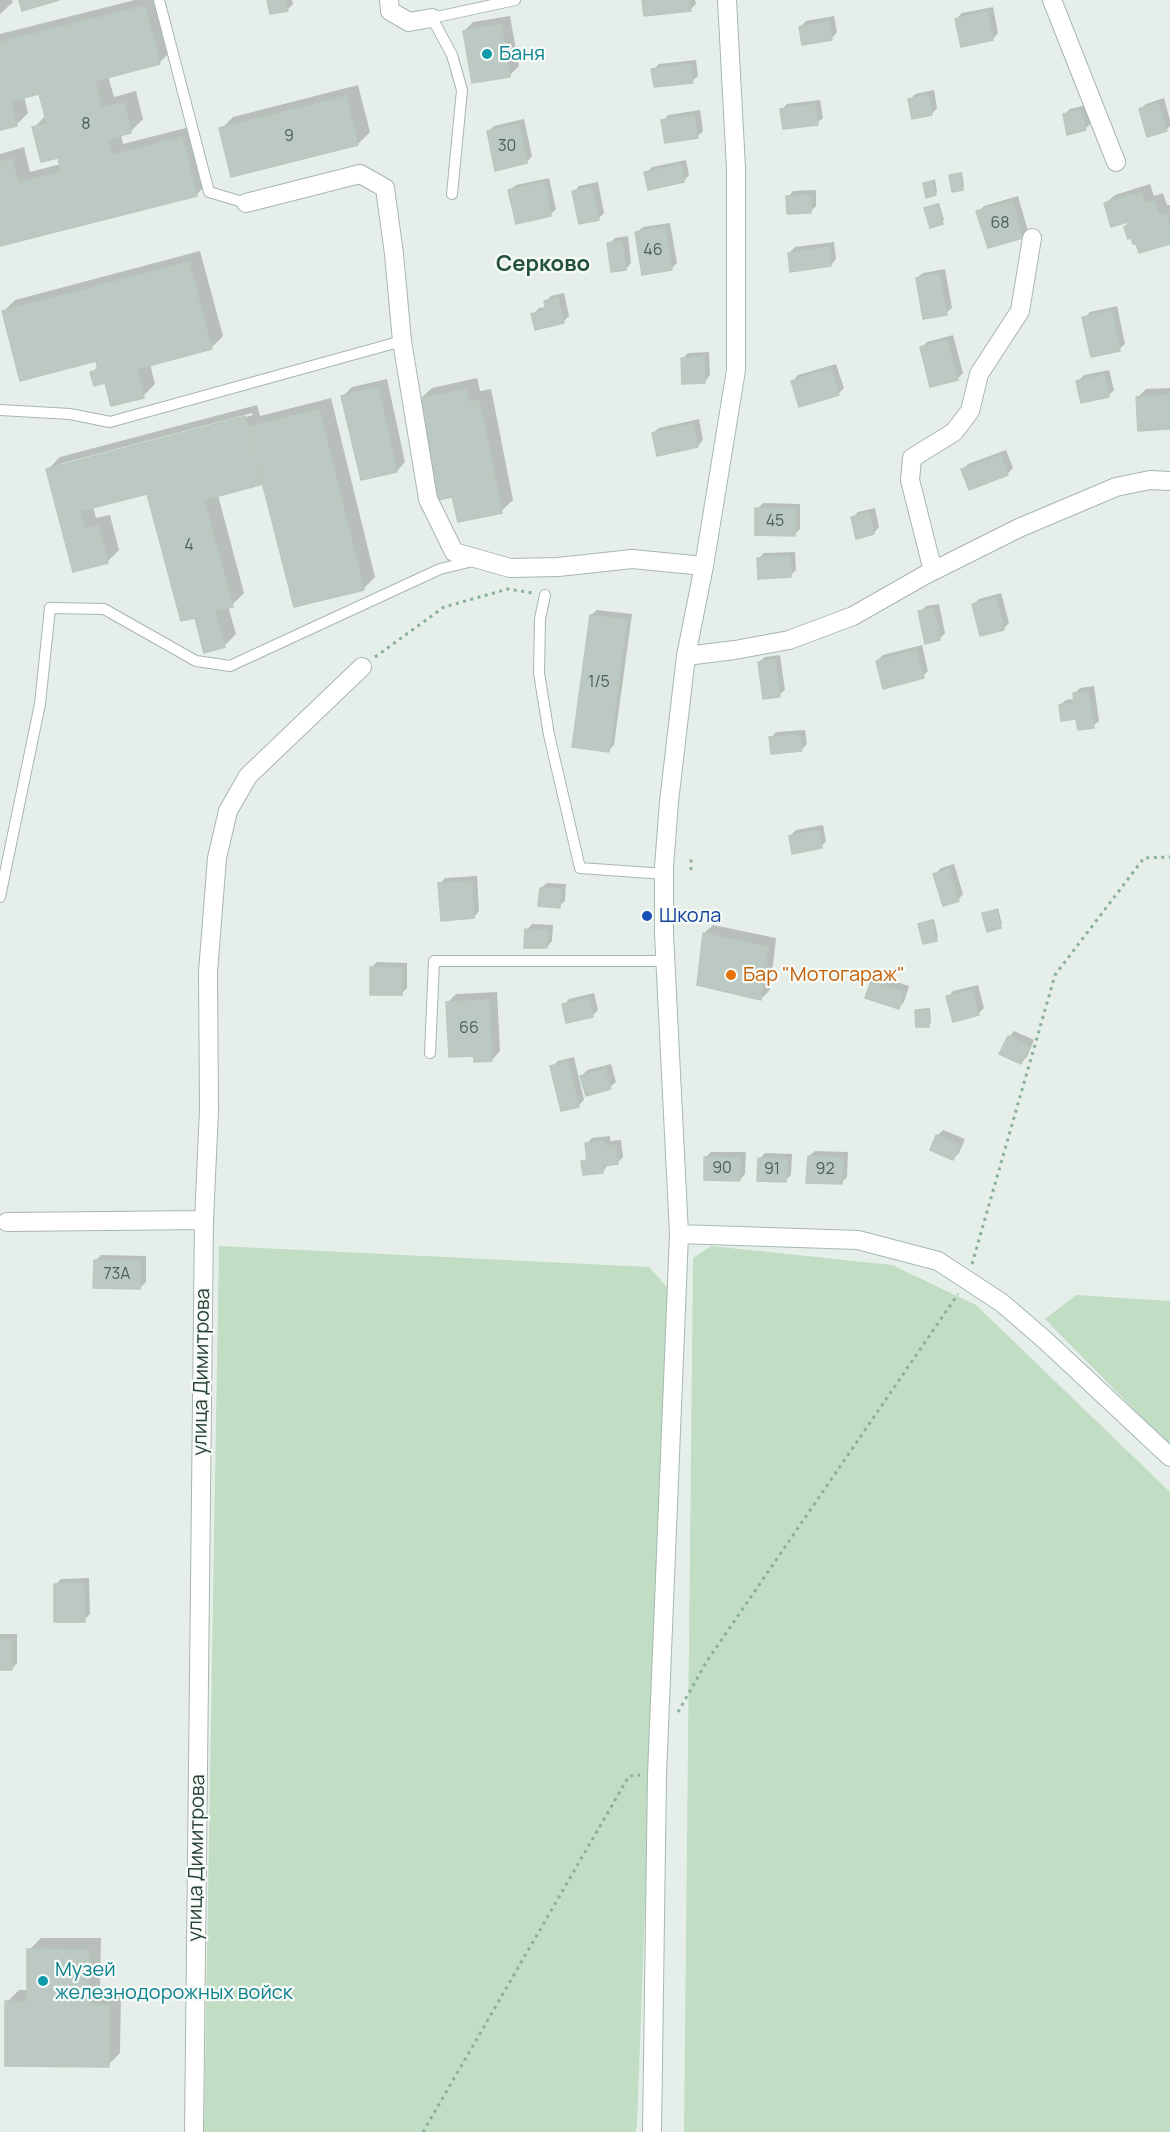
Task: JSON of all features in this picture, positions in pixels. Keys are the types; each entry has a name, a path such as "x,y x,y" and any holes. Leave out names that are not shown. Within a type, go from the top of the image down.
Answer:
{"street":[{"path":"389,0 390,11 409,22 432,18"},
{"path":"652,2132 657,1775 679,1234 665,961 664,874 669,802 686,656 704,566 736,370 736,168 727,0"},
{"path":"1052,0 1116,162"},
{"path":"246,203 360,174 385,188 402,341 428,499 454,552 510,568 558,567 632,559 704,566"},
{"path":"933,571 910,480 912,458 954,432 970,411 979,375 1020,311 1032,238"},
{"path":"686,656 789,640 853,616 933,571 1018,528 1116,487 1150,480 1170,481"},
{"name":"улица Димитрова","path":"194,2132 208,972 217,858 228,811 248,776 362,666"},
{"path":"7,1222 204,1220"},
{"path":"679,1234 858,1240 938,1261 1002,1303 1170,1457"}],"lane":[{"path":"159,0 209,192 246,203"},
{"path":"453,194 462,90 452,55 432,18 515,0"},
{"path":"0,410 70,414 110,422 402,341"},
{"path":"0,897 40,704 50,608 104,609 196,661 230,666 440,569 476,560"},
{"path":"545,595 540,619 538,673 549,735 580,868 664,874"},
{"path":"430,1053 434,961 665,961"}],"path":[{"path":"362,666 444,607 508,589 545,595"},
{"path":"691,856 691,870"},
{"path":"673,1720 707,1661 967,1280 1055,975 1144,858 1170,857"},
{"path":"423,2132 629,1776 657,1775"}],"green space":[{"path":"219,1246 649,1267 674,1295 660,1495 635,2132 204,2132"},
{"path":"711,1246 892,1265 976,1305 1170,1492 1170,2132 684,2132 693,1258"},
{"path":"1076,1295 1170,1301 1170,1446 1045,1319"}],"building":[{"path":"19,0 59,0 22,11"},
{"path":"267,0 286,0 288,11 270,14"},
{"path":"642,0 689,0 691,11 644,16"},
{"path":"145,6 160,64 95,81 102,108 124,102 131,133 108,139 112,155 182,137 197,196 0,246 0,162 12,158 18,183 61,172 58,158 41,162 32,127 47,124 39,94 11,101 17,126 0,130 0,42"},
{"path":"987,11 993,40 961,47 955,19"},
{"path":"829,21 832,40 802,45 799,27"},
{"name":"Баня","path":"501,24 510,77 472,83 463,31"},
{"path":"691,64 693,83 654,87 651,69"},
{"path":"929,95 932,115 912,119 908,99"},
{"path":"346,96 358,145 231,177 219,128"},
{"path":"1158,103 1167,131 1147,137 1139,109"},
{"path":"815,104 818,125 783,129 780,109"},
{"path":"1081,110 1086,130 1067,135 1063,114"},
{"path":"694,115 698,138 665,143 661,120"},
{"path":"519,124 527,163 495,171 487,131"},
{"path":"681,165 684,182 648,190 644,172"},
{"path":"960,173 963,190 952,192 949,175"},
{"path":"932,181 936,195 926,198 923,183"},
{"path":"544,182 551,216 516,224 508,190"},
{"path":"592,187 599,220 579,224 572,191"},
{"path":"1142,192 1145,204 1154,201 1158,213 1168,217 1170,244 1139,253 1136,244 1133,244 1131,238 1128,239 1124,227 1128,225 1127,222 1111,227 1104,203"},
{"path":"811,195 811,213 787,214 786,196"},
{"path":"1012,201 1023,238 988,248 976,211"},
{"path":"937,204 943,224 930,228 924,208"},
{"path":"665,227 672,270 642,275 635,232"},
{"path":"622,241 626,270 611,272 607,243"},
{"path":"829,247 831,266 790,272 788,253"},
{"path":"189,262 212,349 137,369 144,398 111,406 105,383 94,386 90,372 98,370 96,361 20,381 2,311"},
{"path":"939,274 947,315 923,319 916,278"},
{"path":"558,298 564,323 535,330 531,314 546,310 544,301"},
{"path":"1112,311 1120,351 1091,357 1082,317"},
{"path":"947,340 958,380 930,387 920,347"},
{"path":"704,357 705,383 682,384 681,358"},
{"path":"831,368 839,395 799,407 791,381"},
{"path":"1104,374 1109,397 1081,403 1076,381"},
{"path":"378,387 397,472 361,480 341,396"},
{"path":"466,389 468,402 479,400 502,513 458,522 452,497 438,500 418,399"},
{"path":"1170,395 1170,429 1138,431 1136,397"},
{"path":"319,409 364,590 294,607 248,427"},
{"path":"245,416 263,484 204,500 233,607 215,611 225,647 204,653 195,618 181,621 147,494 80,511 85,529 98,526 108,563 73,572 46,469"},
{"path":"693,424 698,447 657,456 652,433"},
{"path":"1001,455 1008,475 969,490 961,469"},
{"path":"755,508 795,509 795,536 755,535"},
{"path":"869,513 874,534 856,539 851,517"},
{"path":"790,556 791,577 758,579 757,558"},
{"path":"996,598 1004,630 980,636 972,604"},
{"path":"934,608 940,640 925,644 918,611"},
{"path":"590,615 627,620 609,752 572,747"},
{"path":"916,650 924,678 883,689 876,661"},
{"path":"775,659 780,697 763,699 758,662"},
{"path":"1088,691 1094,728 1078,730 1076,719 1061,721 1059,705 1074,703 1073,693"},
{"path":"800,735 802,751 771,754 769,737"},
{"path":"818,830 822,848 792,854 789,836"},
{"path":"949,869 959,901 943,906 933,874"},
{"path":"472,881 474,918 441,921 438,883"},
{"path":"540,888 561,889 560,908 538,906"},
{"path":"996,910 1001,928 987,932 982,913"},
{"path":"932,920 937,941 923,944 918,924"},
{"path":"525,929 548,930 547,948 524,948"},
{"name":"Бар \"Мотогараж\"","path":"703,933 768,947 761,1000 697,985"},
{"path":"370,967 402,968 402,995 370,995"},
{"path":"871,981 904,992 899,1009 865,998"},
{"path":"972,990 979,1015 953,1022 946,996"},
{"path":"589,998 593,1017 566,1023 562,1004"},
{"path":"489,1000 492,1061 474,1062 474,1056 449,1057 446,1002"},
{"path":"915,1010 928,1010 929,1027 916,1027"},
{"path":"1008,1036 1030,1046 1021,1064 999,1054"},
{"path":"568,1062 579,1107 561,1111 550,1066"},
{"path":"605,1069 611,1089 586,1096 580,1076"},
{"path":"936,1135 960,1145 953,1160 930,1150"},
{"path":"604,1141 605,1146 616,1145 618,1164 603,1166 603,1173 583,1175 581,1161 587,1161 585,1143"},
{"path":"808,1156 843,1158 842,1184 806,1183"},
{"path":"704,1157 741,1158 740,1181 704,1180"},
{"path":"758,1158 787,1159 786,1182 757,1181"},
{"path":"94,1260 141,1261 140,1289 93,1288"},
{"path":"84,1583 85,1622 54,1622 54,1584"},
{"path":"0,1639 12,1639 12,1670 0,1670"},
{"path":"27,1949 89,1950 89,2005 109,2005 109,2067 5,2066 5,2001 27,2002"}],"place":[{"name":"Баня","path":"487,54"},
{"name":"Школа","path":"647,916"},
{"name":"Бар \"Мотогараж\"","path":"731,975"},
{"name":"Музей железнодорожных войск","path":"43,1981"}],"district":[{"name":"Серково","path":"543,265"}]}
